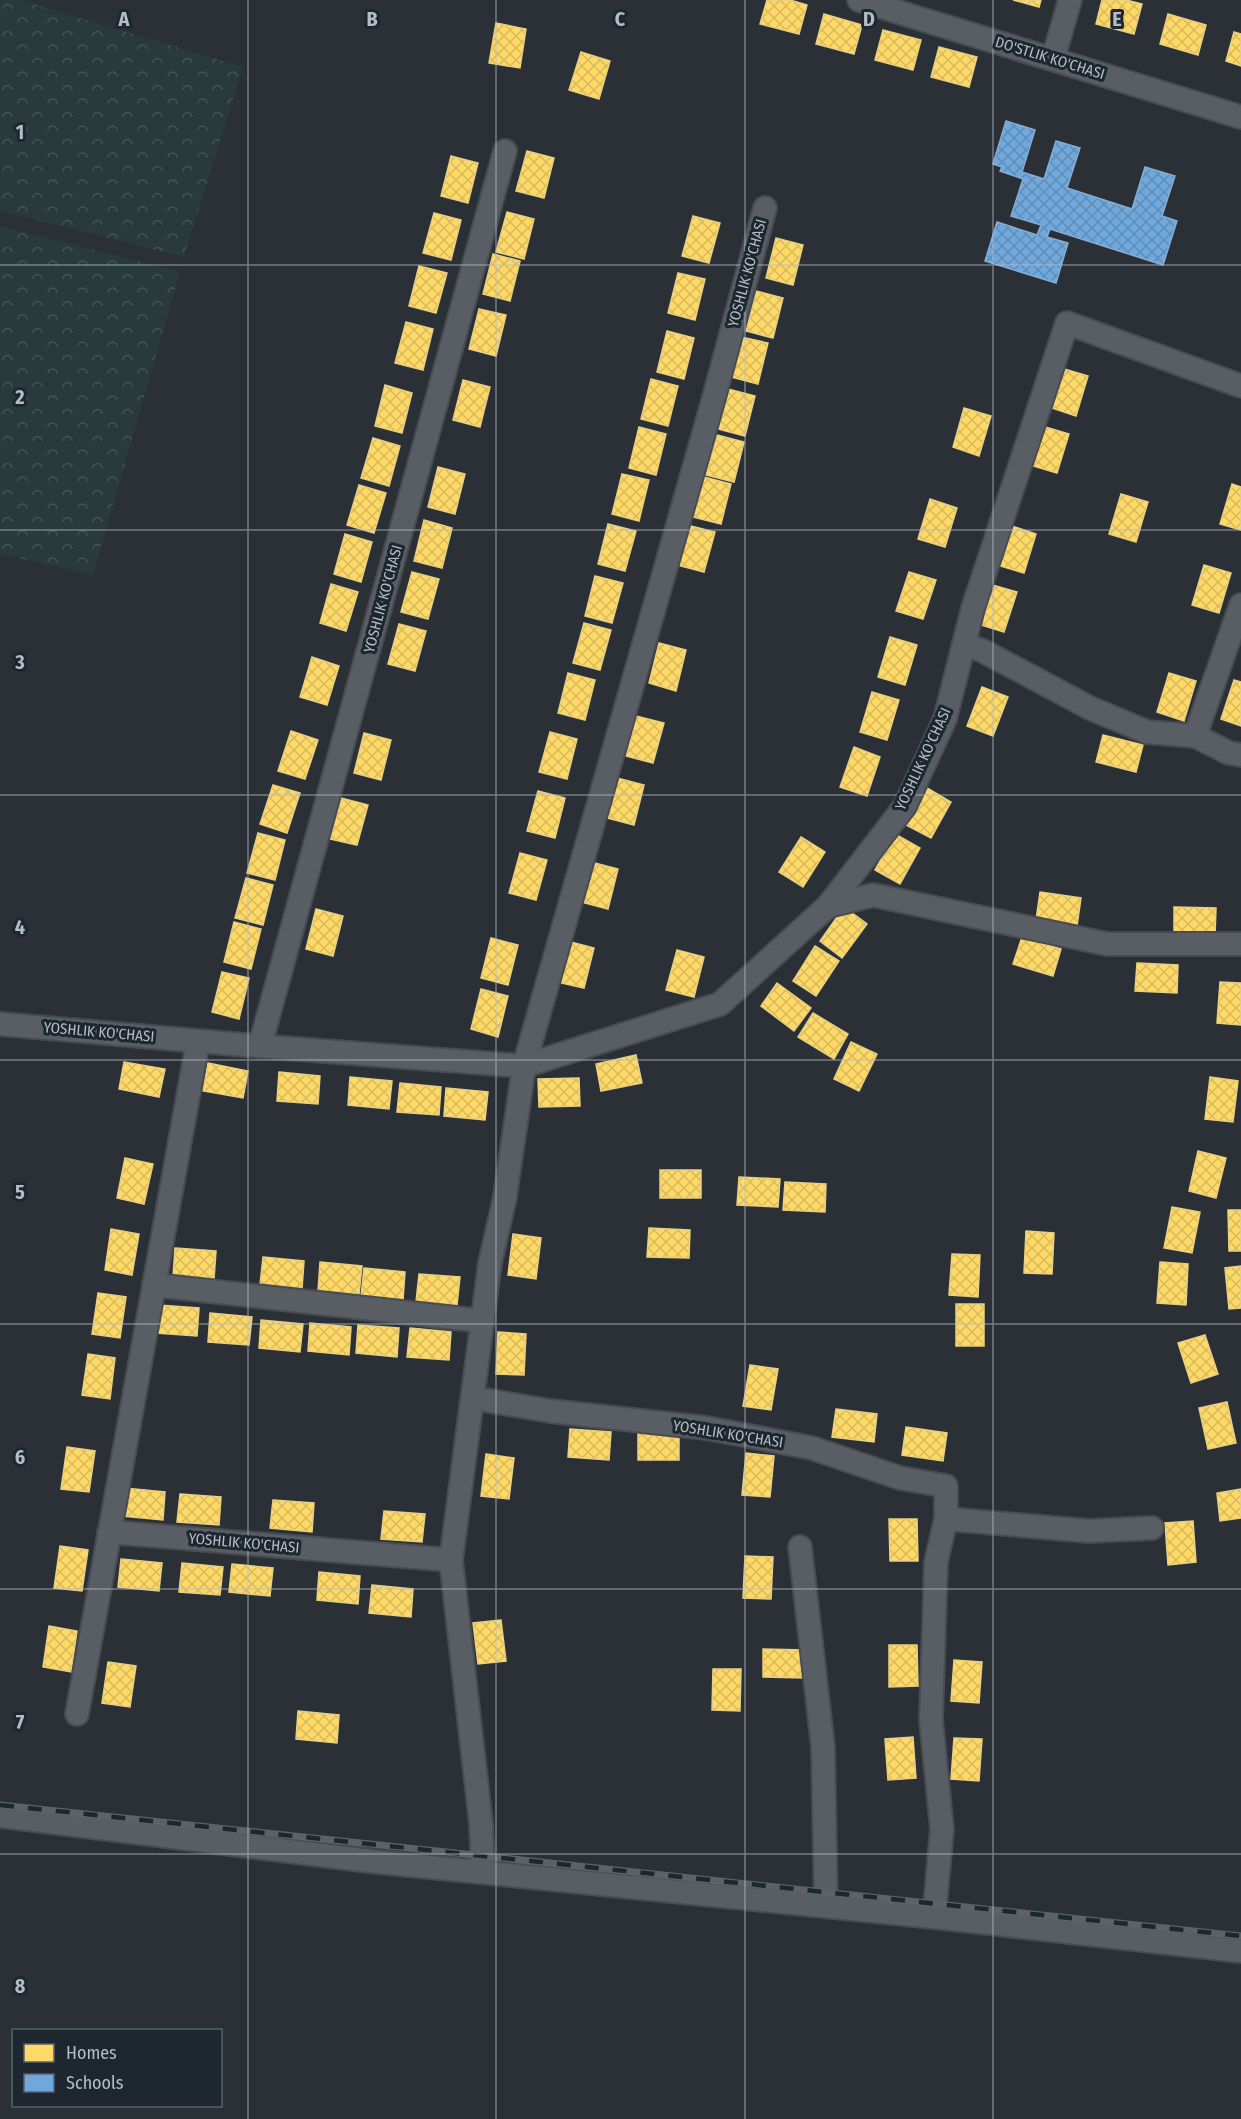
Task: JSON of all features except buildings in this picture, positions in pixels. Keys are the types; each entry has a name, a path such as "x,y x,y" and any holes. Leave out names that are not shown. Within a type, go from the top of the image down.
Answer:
{"street":[{"name":"DO'STLIK KO'CHASI","path":"859,0 1241,117"},
{"path":"1053,59 1070,0"},
{"name":"YOSHLIK KO'CHASI","path":"260,1046 505,151"},
{"name":"YOSHLIK KO'CHASI","path":"483,1872 481,1824 451,1560 490,1263 505,1197 524,1066 710,412 765,208"},
{"name":"YOSHLIK KO'CHASI","path":"0,1024 524,1066 720,1004 828,906 905,806 945,719 973,608 1067,323 1241,386"},
{"path":"1195,736 1241,605"},
{"path":"964,644 983,651 1090,708 1147,732 1195,736 1229,753 1241,755"},
{"name":"YOSHLIK KO'CHASI","path":"828,906 873,895 1107,944 1241,944"},
{"path":"77,1714 198,1041"},
{"path":"154,1285 483,1321"},
{"name":"YOSHLIK KO'CHASI","path":"473,1398 550,1411 707,1428 812,1448 900,1478 946,1486 946,1519 936,1562 931,1720 942,1829 934,1917"},
{"path":"946,1519 1089,1531 1152,1528"},
{"name":"YOSHLIK KO'CHASI","path":"109,1532 451,1560"},
{"path":"800,1547 823,1747 826,1906"},
{"path":"0,1816 378,1862 934,1917 1241,1951"}],"green space":[{"path":"0,0 20,0 243,67 184,257 0,211"},
{"path":"0,226 180,272 93,575 0,554"}],"railway":[{"path":"0,1805 1241,1936"}]}
